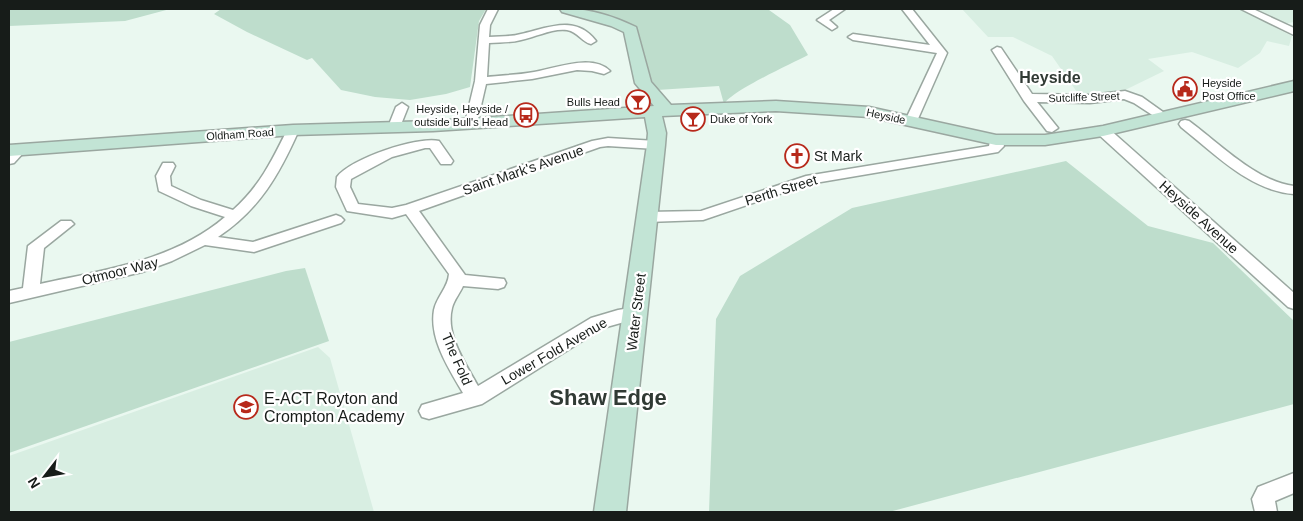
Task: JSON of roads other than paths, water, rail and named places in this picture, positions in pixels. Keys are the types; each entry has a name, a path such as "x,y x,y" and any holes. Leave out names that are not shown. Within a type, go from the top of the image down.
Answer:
{"main road":[{"path":"567,9 616,23 631,30 643,83 663,106 658,111"},
{"name":"Heyside","path":"471,123 658,111 776,106 860,110 996,140 1019,141 1054,139 1103,131 1294,86"},
{"name":"Water Street","path":"610,512 636,313 656,145 658,111"},
{"name":"Oldham Road","path":"12,154 292,130 471,123"}],"street":[{"path":"471,123 481,81 485,25 493,9"},
{"path":"832,27 822,20 840,9"},
{"path":"908,9 942,53 911,122"},
{"path":"1246,9 1294,32"},
{"path":"483,40 521,37 547,28 562,27 579,31 590,41"},
{"path":"853,37 940,50"},
{"path":"997,50 1028,98 1052,128"},
{"path":"591,65 600,56"},
{"path":"481,81 533,76 566,68 591,65 604,70"},
{"name":"Sutcliffe Street","path":"1028,98 1090,99 1124,95 1138,100 1164,117"},
{"path":"394,126 402,107"},
{"path":"1185,124 1262,181 1276,188 1294,190"},
{"name":"Otmoor Way","path":"9,297 159,262 205,240 237,216 263,188 278,162 292,130"},
{"name":"Heyside Avenue","path":"1103,131 1294,303"},
{"name":"Perth Street","path":"647,217 676,218 703,215 806,180 993,150 997,146 996,140"},
{"name":"Saint Mark's Avenue","path":"446,161 436,145 430,143 368,161 344,177 343,187 352,208 392,213 410,209 597,144 608,142 656,145"},
{"path":"168,166 163,176 164,188 196,203 237,216"},
{"path":"410,209 457,277 498,283"},
{"path":"205,240 254,247 336,220"},
{"path":"31,291 36,246 66,224"},
{"name":"The Fold","path":"429,411 475,398 447,341 443,325 443,310 449,293 455,287 457,277"},
{"name":"Lower Fold Avenue","path":"475,398 597,323 618,316 636,313"},
{"path":"1266,512 1263,500 1266,494 1294,482"}],"place":[{"name":"Heyside Post Office","path":"1185,89"},
{"name":"Bulls Head","path":"638,102"},
{"name":"Heyside, Heyside / outside Bull's Head","path":"526,115"},
{"name":"Duke of York","path":"693,119"},
{"name":"St Mark","path":"797,156"},
{"name":"E-ACT Royton and Crompton Academy","path":"246,407"}],"district":[{"name":"Heyside","path":"1050,77"},
{"name":"Shaw Edge","path":"608,397"}]}
